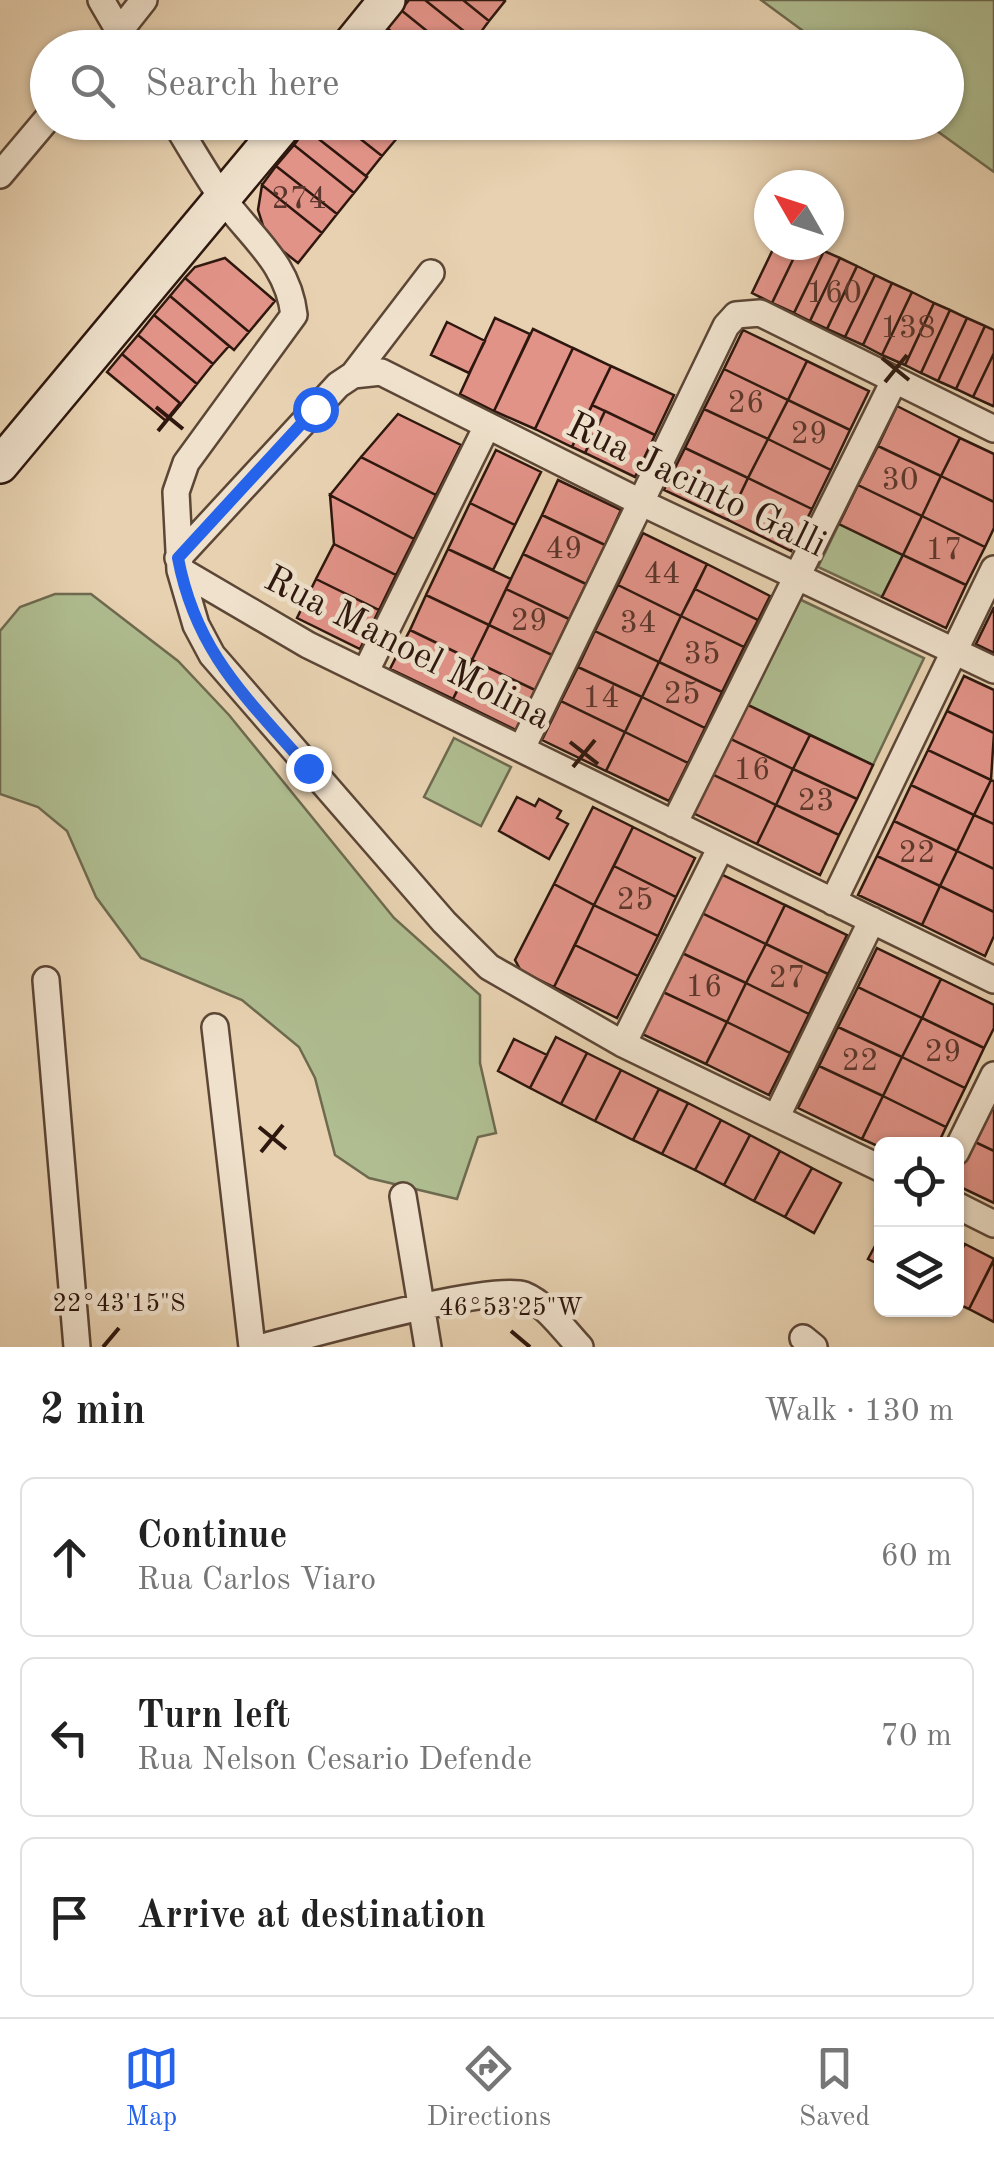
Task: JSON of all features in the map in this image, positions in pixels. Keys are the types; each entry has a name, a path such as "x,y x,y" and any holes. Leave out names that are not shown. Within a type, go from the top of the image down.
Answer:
{"street":[{"path":"101,0 112,30"},
{"path":"125,30 144,0"},
{"path":"363,30 387,0"},
{"path":"0,175 30,139"},
{"path":"186,140 223,198 273,257 291,293 294,315 186,463 176,492 179,564 196,625 212,655 444,922 489,967 519,988 623,1044 874,1165"},
{"path":"0,464 271,140"},
{"path":"179,564 315,409 360,373 432,273"},
{"path":"522,748 726,326 736,314 760,313 994,429"},
{"name":"Rua Jacinto Galli","path":"360,373 400,377 487,426 642,503 994,670"},
{"path":"674,824 894,381"},
{"path":"366,673 487,426"},
{"name":"Rua Manoel Molina","path":"179,564 276,628 833,902 992,974"},
{"path":"833,902 994,569"},
{"path":"623,1044 721,847"},
{"path":"776,1118 872,920"},
{"path":"46,980 77,1347"},
{"path":"215,1027 252,1347"},
{"path":"963,1137 994,1075"},
{"path":"403,1196 428,1347"},
{"path":"964,1210 994,1224"},
{"path":"262,1347 420,1308 512,1293 527,1296 580,1347"}],"green space":[{"path":"761,0 994,0 994,172 950,140 964,140 964,30 802,30"},
{"path":"839,524 903,555 882,597 818,567"},
{"path":"55,594 91,594 178,661 229,715 394,918 480,995 480,1063 496,1133 478,1137 457,1199 369,1178 335,1155 315,1078 299,1047 242,1000 141,958 96,897 67,831 38,807 0,794 0,631 20,607"},
{"path":"797,598 924,658 873,765 746,704"},
{"path":"454,738 511,767 481,826 424,797"}],"building":[{"path":"409,0 425,0 462,30 426,30 401,10"},
{"path":"425,0 463,0 489,21 482,30 462,30"},
{"path":"463,0 504,0 505,1 489,21"},
{"path":"401,10 426,30 389,30 387,28"},
{"path":"298,140 320,140 367,177 354,193 294,145"},
{"path":"320,140 362,140 382,156 366,176"},
{"path":"362,140 395,140 382,156"},
{"path":"294,145 354,193 337,214 276,166"},
{"path":"276,166 337,214 322,233 262,185"},
{"path":"262,185 322,233 298,263 269,240 258,210"},
{"path":"225,258 275,301 249,332 185,278 195,267"},
{"path":"768,260 793,260 772,303 752,293"},
{"path":"793,260 820,260 794,313 772,303"},
{"path":"820,260 839,260 810,321 794,313"},
{"path":"839,260 857,266 827,329 810,321"},
{"path":"857,266 875,275 845,337 827,329"},
{"path":"875,275 892,283 863,345 845,337"},
{"path":"185,278 249,332 234,350 170,296"},
{"path":"892,283 912,292 882,355 863,345"},
{"path":"912,292 934,303 905,365 882,355"},
{"path":"170,296 229,346 213,364 154,315"},
{"path":"934,303 950,310 921,373 905,365"},
{"path":"950,310 967,318 938,381 921,373"},
{"path":"154,315 213,364 197,384 138,335"},
{"path":"495,318 530,334 494,411 460,394"},
{"path":"967,318 985,326 956,389 938,381"},
{"path":"447,322 485,341 469,373 431,355"},
{"path":"985,326 994,330 994,353 973,397 956,389"},
{"path":"533,329 573,348 535,429 494,411"},
{"path":"743,330 807,361 788,400 724,369"},
{"path":"138,335 197,384 181,404 122,354"},
{"path":"573,348 611,366 572,447 535,429"},
{"path":"994,353 994,404 993,406 973,397"},
{"path":"122,354 181,404 166,421 107,372"},
{"path":"807,361 869,391 850,430 788,400"},
{"path":"611,366 674,395 655,435 592,405"},
{"path":"724,369 788,400 768,439 704,409"},
{"path":"788,400 850,430 831,470 768,439"},
{"path":"592,405 605,411 585,453 572,447"},
{"path":"897,406 960,438 941,476 878,446"},
{"path":"704,409 768,439 748,478 685,448"},
{"path":"605,411 655,435 635,477 585,453"},
{"path":"398,414 461,445 436,495 361,457"},
{"path":"960,438 994,454 994,502 941,476"},
{"path":"768,439 831,470 812,509 748,478"},
{"path":"878,446 941,476 922,516 858,485"},
{"path":"685,448 748,478 728,520 664,490"},
{"path":"496,450 541,472 515,525 470,503"},
{"path":"361,457 436,495 414,539 330,495"},
{"path":"941,476 994,502 994,528 985,547 922,516"},
{"path":"748,478 812,509 791,551 728,520"},
{"path":"558,480 621,510 605,545 542,515"},
{"path":"858,485 922,516 903,555 839,524"},
{"path":"330,495 414,539 396,575 334,544"},
{"path":"470,503 515,525 493,570 448,549"},
{"path":"542,515 605,545 586,584 523,554"},
{"path":"922,516 985,547 966,585 903,555"},
{"path":"643,533 707,564 681,616 618,585"},
{"path":"334,544 396,575 379,610 316,579"},
{"path":"448,549 511,579 489,625 426,595"},
{"path":"523,554 586,584 569,619 506,589"},
{"path":"903,555 966,585 946,628 882,597"},
{"path":"707,564 770,596 758,620 695,589"},
{"path":"316,579 379,610 360,649 297,618"},
{"path":"618,585 681,616 659,662 595,631"},
{"path":"506,589 569,619 552,655 489,625"},
{"path":"695,589 758,620 744,647 681,616"},
{"path":"426,595 489,625 472,660 410,630"},
{"path":"994,607 994,653 976,644"},
{"path":"681,616 744,647 722,692 659,662"},
{"path":"489,625 552,655 535,690 472,660"},
{"path":"410,630 472,660 453,699 390,669"},
{"path":"595,631 659,662 642,697 578,667"},
{"path":"472,660 535,690 516,730 453,699"},
{"path":"659,662 722,692 705,728 642,697"},
{"path":"578,667 642,697 625,732 561,701"},
{"path":"964,676 994,690 994,733 947,711"},
{"path":"642,697 705,728 688,763 625,732"},
{"path":"561,701 625,732 606,771 542,740"},
{"path":"746,704 810,735 793,769 729,738"},
{"path":"947,711 994,733 991,780 928,750"},
{"path":"625,732 688,763 669,801 606,771"},
{"path":"810,735 873,765 857,799 793,769"},
{"path":"729,738 793,769 776,805 712,774"},
{"path":"928,750 991,780 974,815 911,785"},
{"path":"793,769 857,799 839,835 776,805"},
{"path":"712,774 776,805 757,844 693,813"},
{"path":"991,780 994,781 994,824 974,815"},
{"path":"911,785 974,815 957,851 894,821"},
{"path":"517,797 535,806 539,799 561,811 557,818 568,824 549,859 499,831"},
{"path":"776,805 839,835 820,875 757,844"},
{"path":"593,807 633,827 594,905 554,884"},
{"path":"974,815 994,824 994,869 957,851"},
{"path":"894,821 957,851 940,886 877,856"},
{"path":"633,827 695,858 676,897 614,866"},
{"path":"957,851 994,869 994,912 940,886"},
{"path":"877,856 940,886 922,925 858,895"},
{"path":"614,866 676,897 658,936 594,905"},
{"path":"721,874 785,905 766,944 702,913"},
{"path":"554,884 594,905 554,987 521,971 515,960"},
{"path":"940,886 994,912 994,936 985,956 922,925"},
{"path":"594,905 658,936 638,976 575,945"},
{"path":"785,905 847,935 828,974 766,944"},
{"path":"702,913 766,944 746,983 682,953"},
{"path":"766,944 828,974 809,1014 746,983"},
{"path":"575,945 638,976 617,1018 554,987"},
{"path":"877,948 941,979 922,1018 858,987"},
{"path":"682,953 746,983 727,1022 663,992"},
{"path":"941,979 994,1005 994,1028 984,1048 922,1018"},
{"path":"746,983 809,1014 790,1053 727,1022"},
{"path":"858,987 922,1018 902,1057 838,1027"},
{"path":"663,992 727,1022 706,1064 642,1034"},
{"path":"922,1018 984,1048 965,1088 902,1057"},
{"path":"727,1022 790,1053 769,1095 706,1064"},
{"path":"838,1027 902,1057 883,1096 819,1066"},
{"path":"556,1037 587,1053 561,1104 530,1088"},
{"path":"514,1039 547,1055 530,1088 498,1071"},
{"path":"587,1053 621,1070 595,1121 561,1104"},
{"path":"902,1057 965,1088 946,1127 883,1096"},
{"path":"819,1066 883,1096 862,1139 798,1108"},
{"path":"621,1070 659,1089 633,1140 595,1121"},
{"path":"659,1089 688,1103 662,1154 633,1140"},
{"path":"883,1096 946,1127 941,1137 874,1137 874,1144 862,1139"},
{"path":"688,1103 721,1120 695,1170 662,1154"},
{"path":"994,1103 994,1151 973,1141"},
{"path":"721,1120 750,1135 724,1185 695,1170"},
{"path":"750,1135 780,1151 754,1201 724,1185"},
{"path":"973,1141 994,1151 994,1203 964,1189 964,1158"},
{"path":"780,1151 812,1168 785,1217 754,1201"},
{"path":"812,1168 841,1183 814,1233 785,1217"},
{"path":"964,1246 994,1259 969,1309 964,1307"},
{"path":"994,1260 994,1322 969,1309"}],"route":[{"path":"308,768 212,655 196,625 178,558 315,409"}]}
